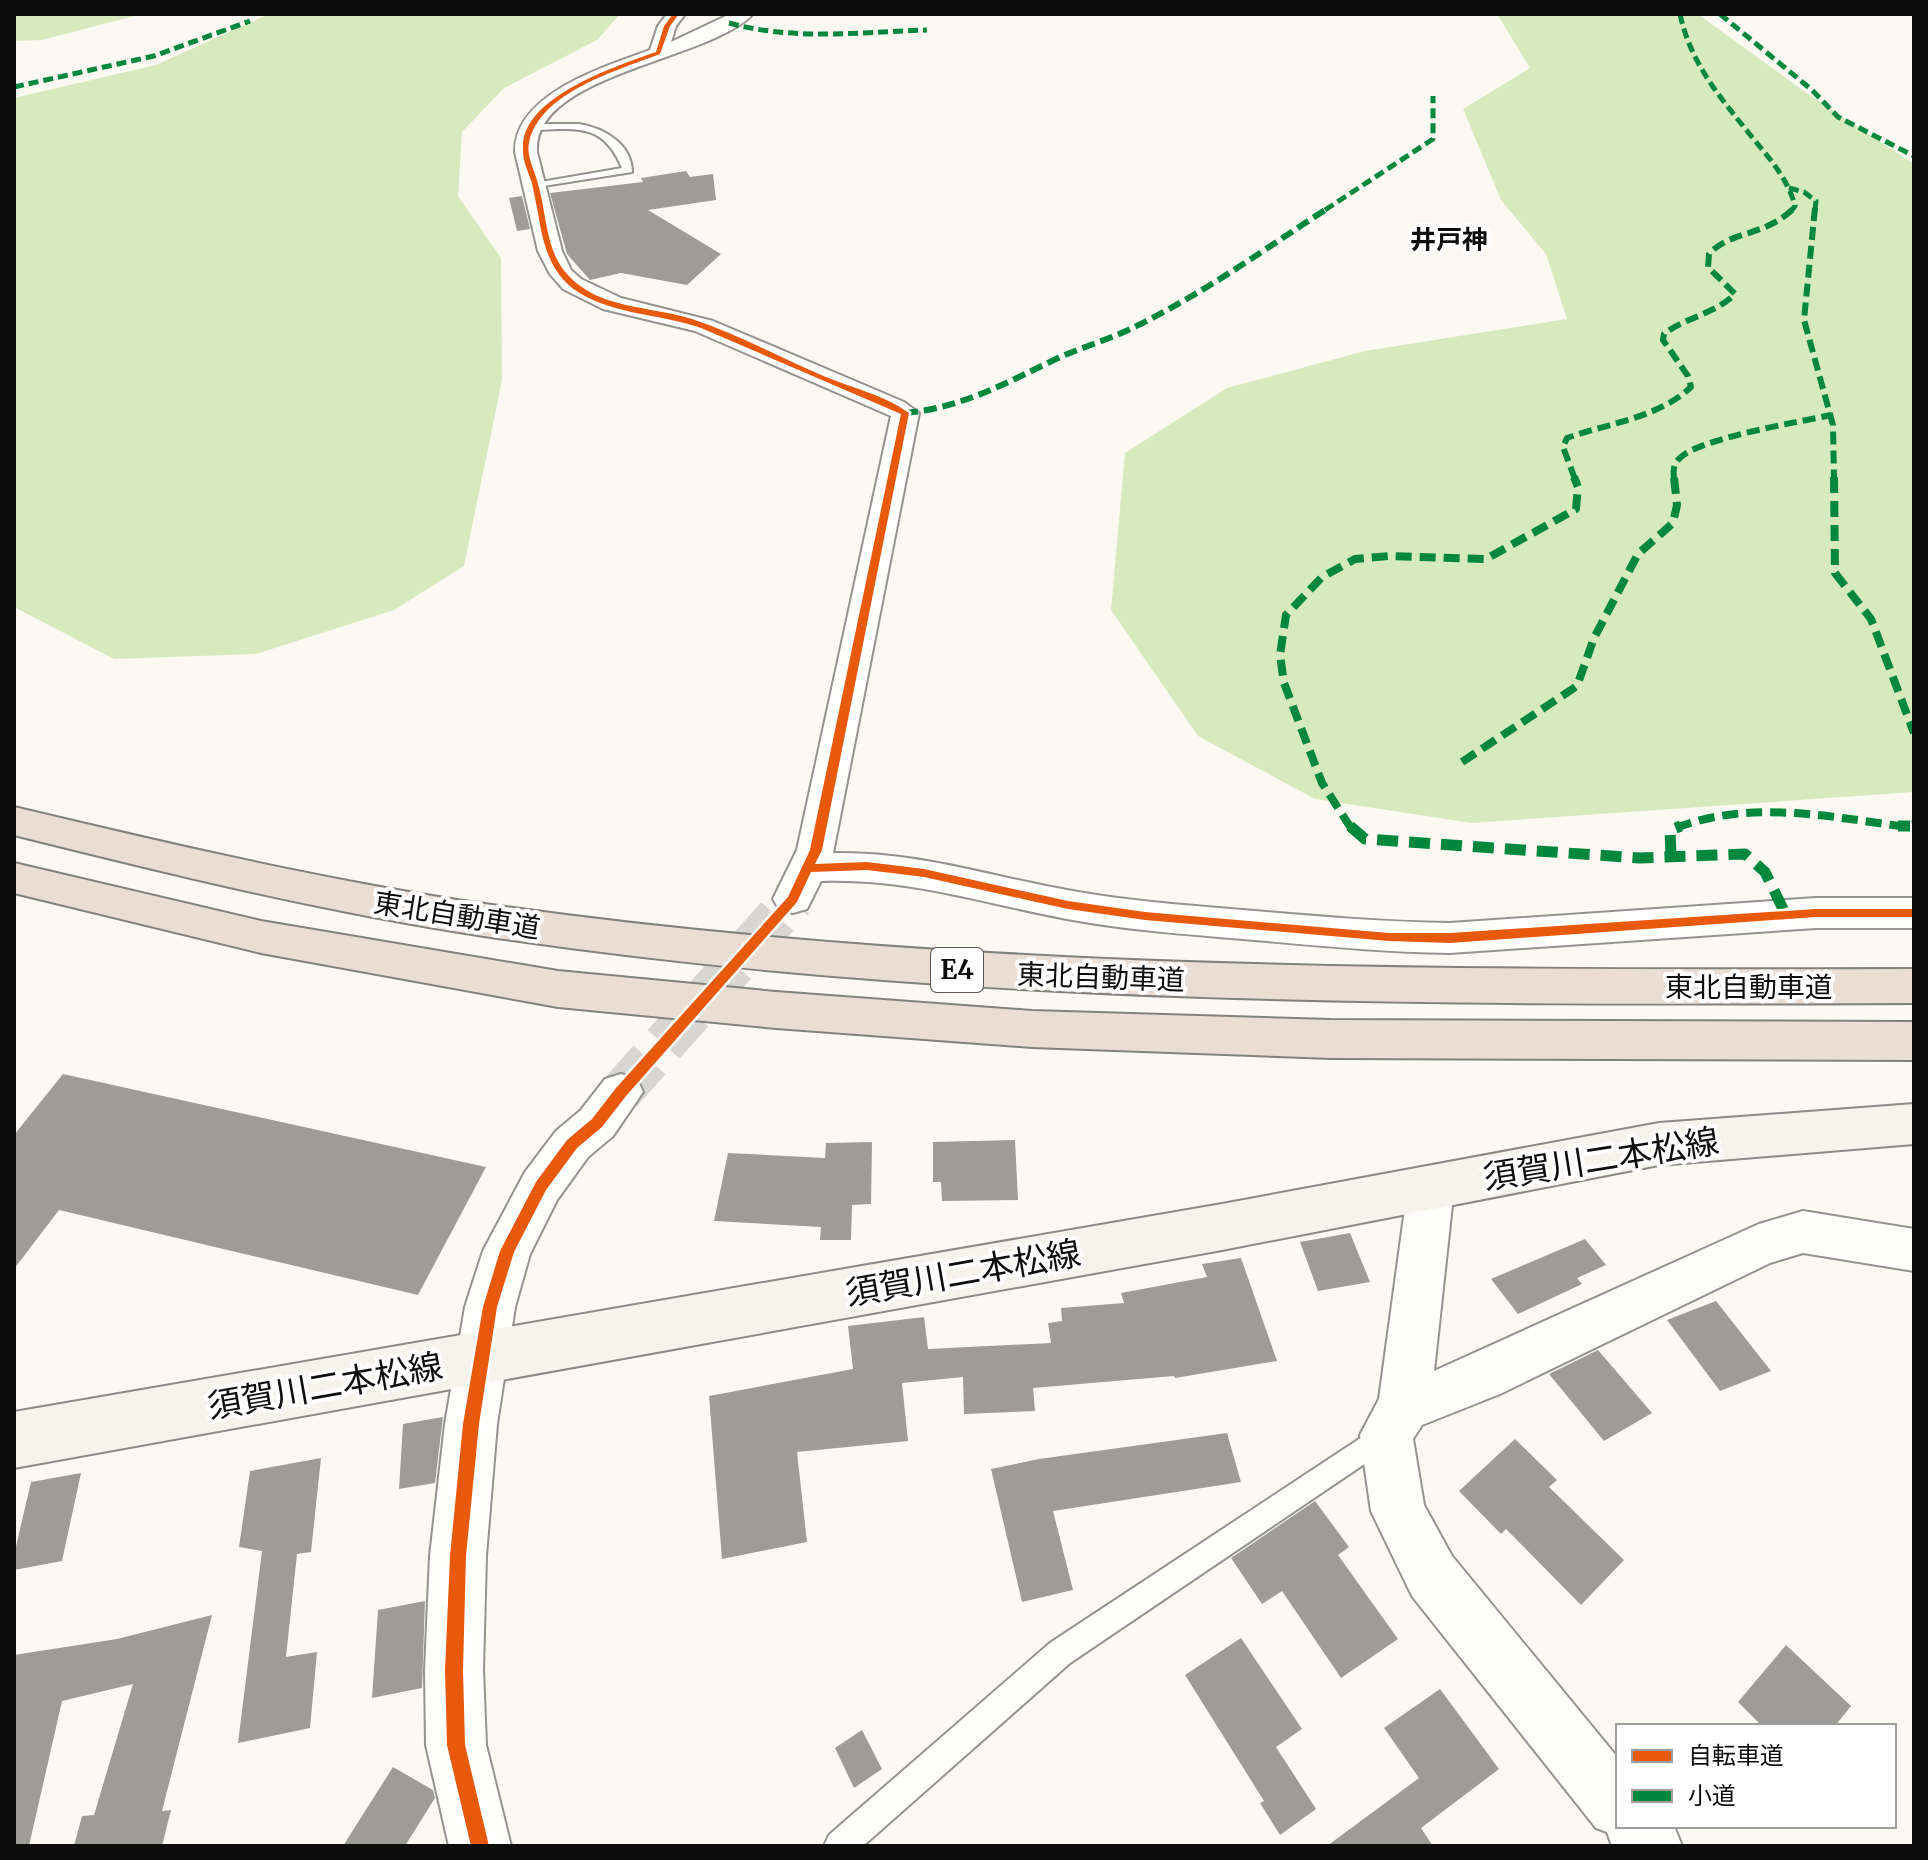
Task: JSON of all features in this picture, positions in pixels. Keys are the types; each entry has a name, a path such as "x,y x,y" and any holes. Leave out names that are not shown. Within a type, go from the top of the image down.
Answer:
{"highway":[{"name":"東北自動車道","path":"14,821 295,890 579,934 789,958 1038,976 1329,984 1914,986"},
{"name":"東北自動車道","path":"14,878 261,937 558,989 776,1010 1032,1029 1331,1039 1914,1041"}],"main road":[{"name":"須賀川二本松線","path":"14,1440 482,1359 1659,1144 1914,1124"}],"street":[{"path":"658,53 667,26 676,14"},
{"path":"744,14 689,42 569,90 549,106 533,127 526,143 547,245 571,284 605,301 658,312 713,329 905,413 816,850 800,884 881,868 924,873 1099,910 1389,937 1450,938 1816,913 1914,913"},
{"path":"480,1846 456,1745 454,1670 461,1527 471,1424 490,1307 507,1251 541,1186 572,1144 597,1123 621,1092"},
{"path":"1431,1187 1395,1421 1398,1511 1432,1576 1616,1804"},
{"path":"1395,1421 1759,1245 1803,1232 1914,1250"},
{"path":"1637,1828 1651,1846"}],"lane":[{"path":"533,127 597,128 619,147 628,170 535,186"},
{"path":"840,1846 1060,1653 1395,1421"}],"green space":[{"path":"14,14 142,14 42,40 14,41"},
{"path":"269,14 620,14 597,40 504,88 462,132 458,196 501,258 502,380 464,566 394,610 256,654 114,659 14,607 14,98 156,65"},
{"path":"1497,14 1698,14 1805,92 1914,164 1914,792 1472,823 1315,799 1198,736 1111,610 1125,453 1227,388 1365,351 1567,319 1546,254 1501,200 1463,109 1530,68"}],"building":[{"path":"686,171 690,177 713,174 716,200 648,210 721,254 687,285 621,273 590,280 567,254 550,193 643,182 641,178"},
{"path":"522,196 530,229 517,231 509,198"},
{"path":"63,1074 486,1167 418,1295 59,1210 14,1269 14,1135"},
{"path":"1015,1140 1018,1200 942,1201 941,1182 933,1182 933,1142"},
{"path":"872,1142 871,1204 852,1205 851,1240 820,1240 821,1227 714,1221 728,1153 825,1158 826,1143"},
{"path":"1350,1233 1370,1282 1318,1291 1300,1242"},
{"path":"1585,1239 1606,1265 1577,1278 1582,1284 1518,1314 1491,1279"},
{"path":"1241,1258 1277,1361 1175,1378 1033,1388 1035,1411 964,1414 963,1377 902,1383 908,1441 797,1452 807,1542 722,1559 709,1396 853,1369 848,1326 924,1317 928,1349 1051,1343 1048,1323 1062,1321 1061,1308 1124,1303 1121,1293 1207,1277 1202,1264"},
{"path":"1716,1301 1771,1371 1720,1391 1667,1320"},
{"path":"1598,1350 1652,1413 1604,1441 1549,1374"},
{"path":"443,1417 435,1483 399,1489 403,1424"},
{"path":"1227,1433 1241,1482 1053,1511 1073,1590 1022,1602 991,1469 1039,1459"},
{"path":"1515,1439 1557,1480 1549,1487 1624,1560 1581,1605 1506,1529 1501,1534 1459,1491"},
{"path":"321,1458 311,1552 297,1554 286,1657 317,1652 310,1728 238,1743 262,1551 239,1547 250,1471"},
{"path":"81,1473 62,1561 14,1570 14,1555 31,1482"},
{"path":"1315,1501 1349,1547 1338,1555 1398,1639 1341,1678 1282,1591 1262,1604 1231,1558"},
{"path":"425,1601 422,1688 372,1698 378,1610"},
{"path":"212,1615 162,1811 171,1810 162,1846 74,1846 82,1816 94,1815 133,1684 62,1701 29,1846 14,1846 14,1655 117,1639"},
{"path":"1241,1638 1302,1729 1276,1747 1316,1809 1280,1835 1260,1803 1264,1801 1185,1675"},
{"path":"1786,1645 1851,1706 1837,1724 1760,1724 1738,1702"},
{"path":"1440,1689 1499,1769 1421,1828 1433,1846 1327,1846 1419,1778 1384,1728"},
{"path":"862,1730 882,1769 854,1788 835,1748"},
{"path":"393,1767 433,1790 435,1798 405,1846 343,1846"}],"tunnel":[{"path":"621,1092 793,899"}],"marked path":[{"path":"1680,14 1693,57 1718,96 1776,168 1795,206 1772,226 1720,244 1709,254 1708,267 1735,294 1720,307 1672,328 1664,334 1663,340 1688,376 1691,387 1681,397 1651,412 1567,438 1563,447 1578,487 1576,509 1486,559 1389,556 1355,559 1322,577 1286,615 1280,655 1284,683 1322,783 1353,831 1365,839 1639,858 1745,854 1765,872 1786,915"},
{"path":"1720,14 1812,90 1838,117 1914,156"},
{"path":"14,87 154,56 250,21"},
{"path":"729,23 774,33 800,34 927,30"},
{"path":"905,413 929,411 994,391 1059,358 1127,330 1207,287 1433,139 1433,96"},
{"path":"1789,188 1804,192 1816,201 1804,320 1833,425 1835,573 1871,619 1914,733"},
{"path":"1462,762 1577,686 1594,638 1638,554 1673,523 1677,505 1673,468 1679,458 1691,450 1750,432 1831,415"},
{"path":"1671,856 1670,830 1697,819 1726,814 1787,812 1907,827 1914,824"}],"cycle path":[{"path":"480,1846 456,1745 454,1670 458,1556 471,1424 490,1307 507,1251 541,1186 572,1144 597,1123 793,899 816,850 905,413 704,326 598,299 572,284 555,263 526,152 526,142 533,124 546,109 581,84 658,53 667,26 676,14"},
{"path":"808,868 867,866 924,873 1068,905 1145,916 1389,937 1450,938 1816,913 1914,913"}],"district":[{"name":"井戸神","path":"1449,240"}]}
